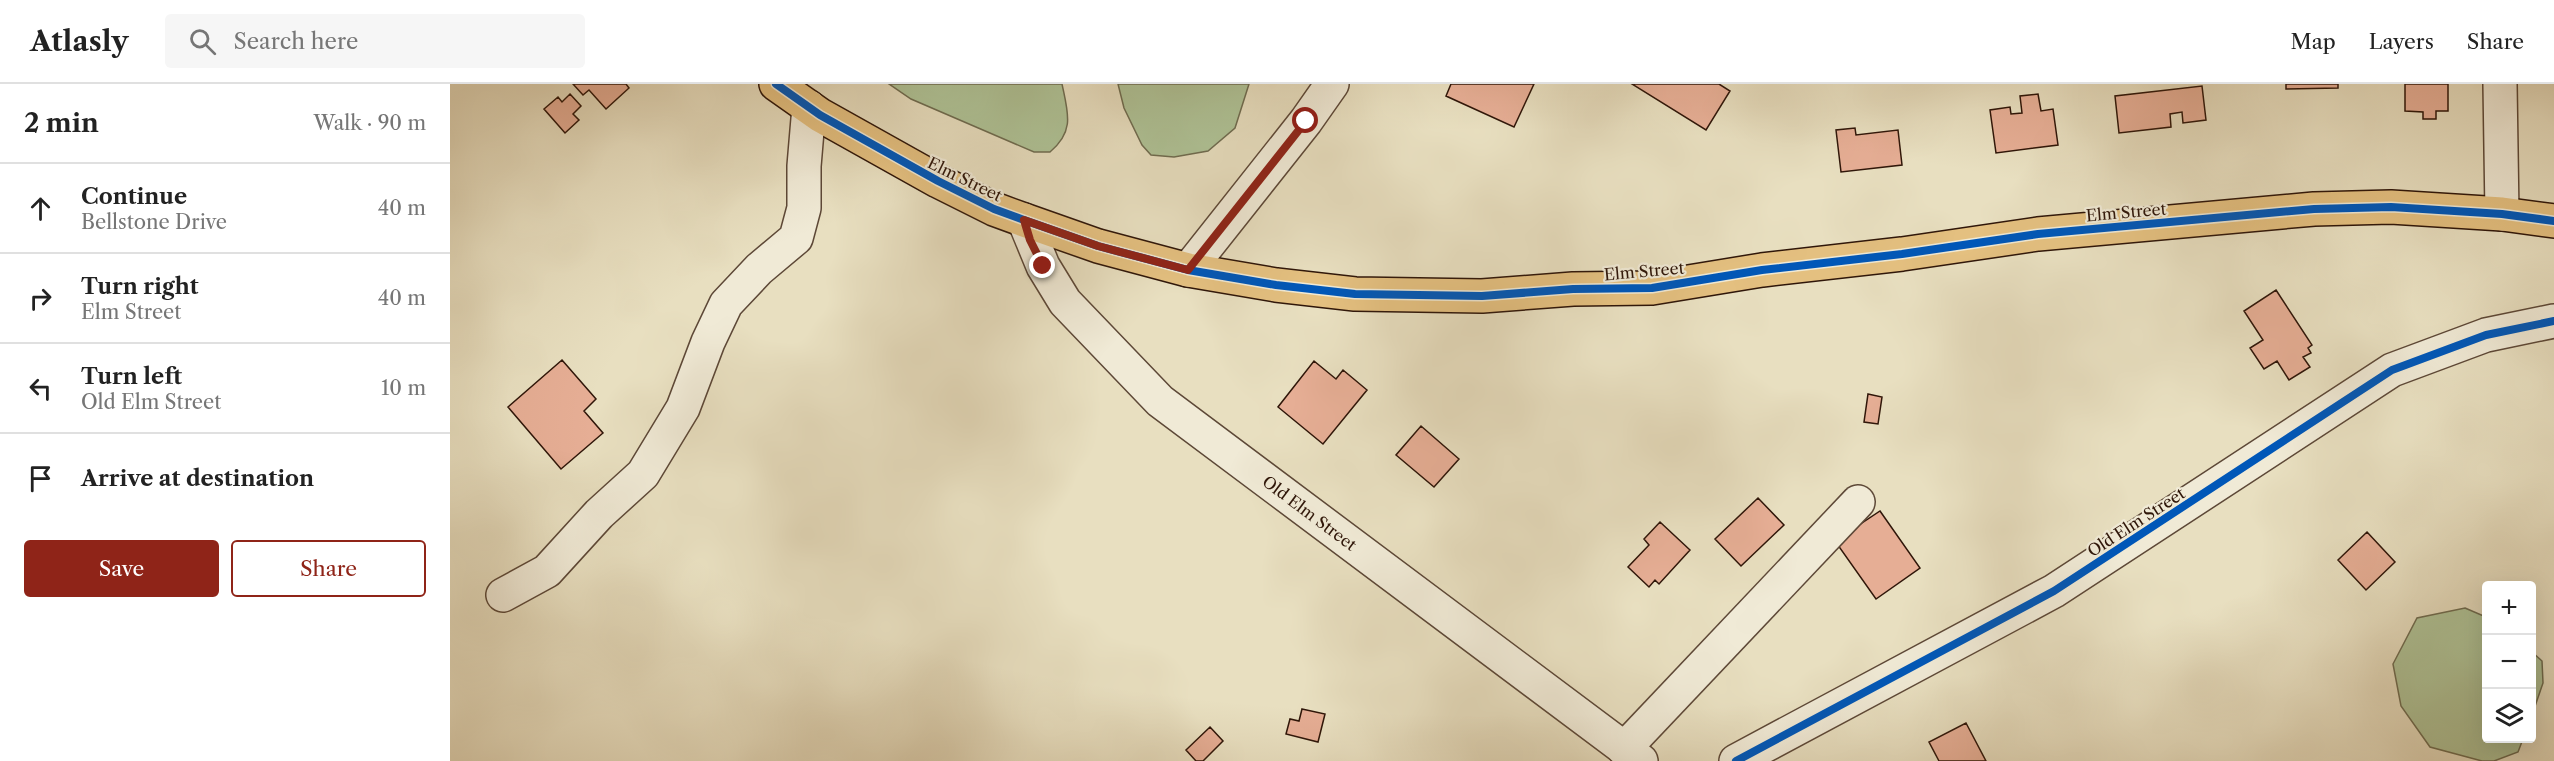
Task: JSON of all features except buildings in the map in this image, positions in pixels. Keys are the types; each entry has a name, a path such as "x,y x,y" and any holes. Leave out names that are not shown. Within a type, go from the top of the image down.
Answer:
{"main road":[{"name":"Elm Street","path":"776,84 809,107 938,181 994,209 1024,220 1098,246 1188,270 1276,285 1355,294 1482,296 1573,289 1652,288 1762,270 1902,254 2038,234 2314,208 2391,207 2502,214 2554,221"}],"street":[{"path":"1188,270 1306,121 1332,84"},
{"path":"2500,84 2502,214"},
{"path":"503,595 547,571 599,514 643,474 683,408 708,342 726,304 759,269 796,238 804,208 804,166 809,107"},
{"name":"Old Elm Street","path":"1024,220 1039,257 1065,302 1160,401 1633,755"},
{"name":"Old Elm Street","path":"1736,761 2054,591 2392,370 2486,335 2554,321"},
{"path":"1633,755 1858,502"}],"green space":[{"path":"889,84 1062,84 1068,121 1063,137 1050,152 1034,152 911,99"},
{"path":"1118,84 1249,84 1235,128 1208,151 1174,157 1151,155 1142,145 1124,108"},
{"path":"2465,608 2482,615 2482,743 2521,743 2518,752 2494,761 2482,761 2430,747 2401,706 2393,664 2417,618"},
{"path":"2536,656 2542,661 2543,683 2536,703"}],"cycle path":[{"path":"776,84 820,115 938,181 994,209 1024,220 1098,246 1188,270 1276,285 1355,294 1482,296 1573,289 1652,288 1762,270 1902,254 2038,234 2314,209 2391,207 2502,214 2554,221"},
{"path":"1736,761 2054,591 2392,370 2486,335 2554,321"}],"route":[{"path":"1043,266 1030,240 1024,220 1098,246 1188,270 1306,121"}]}
